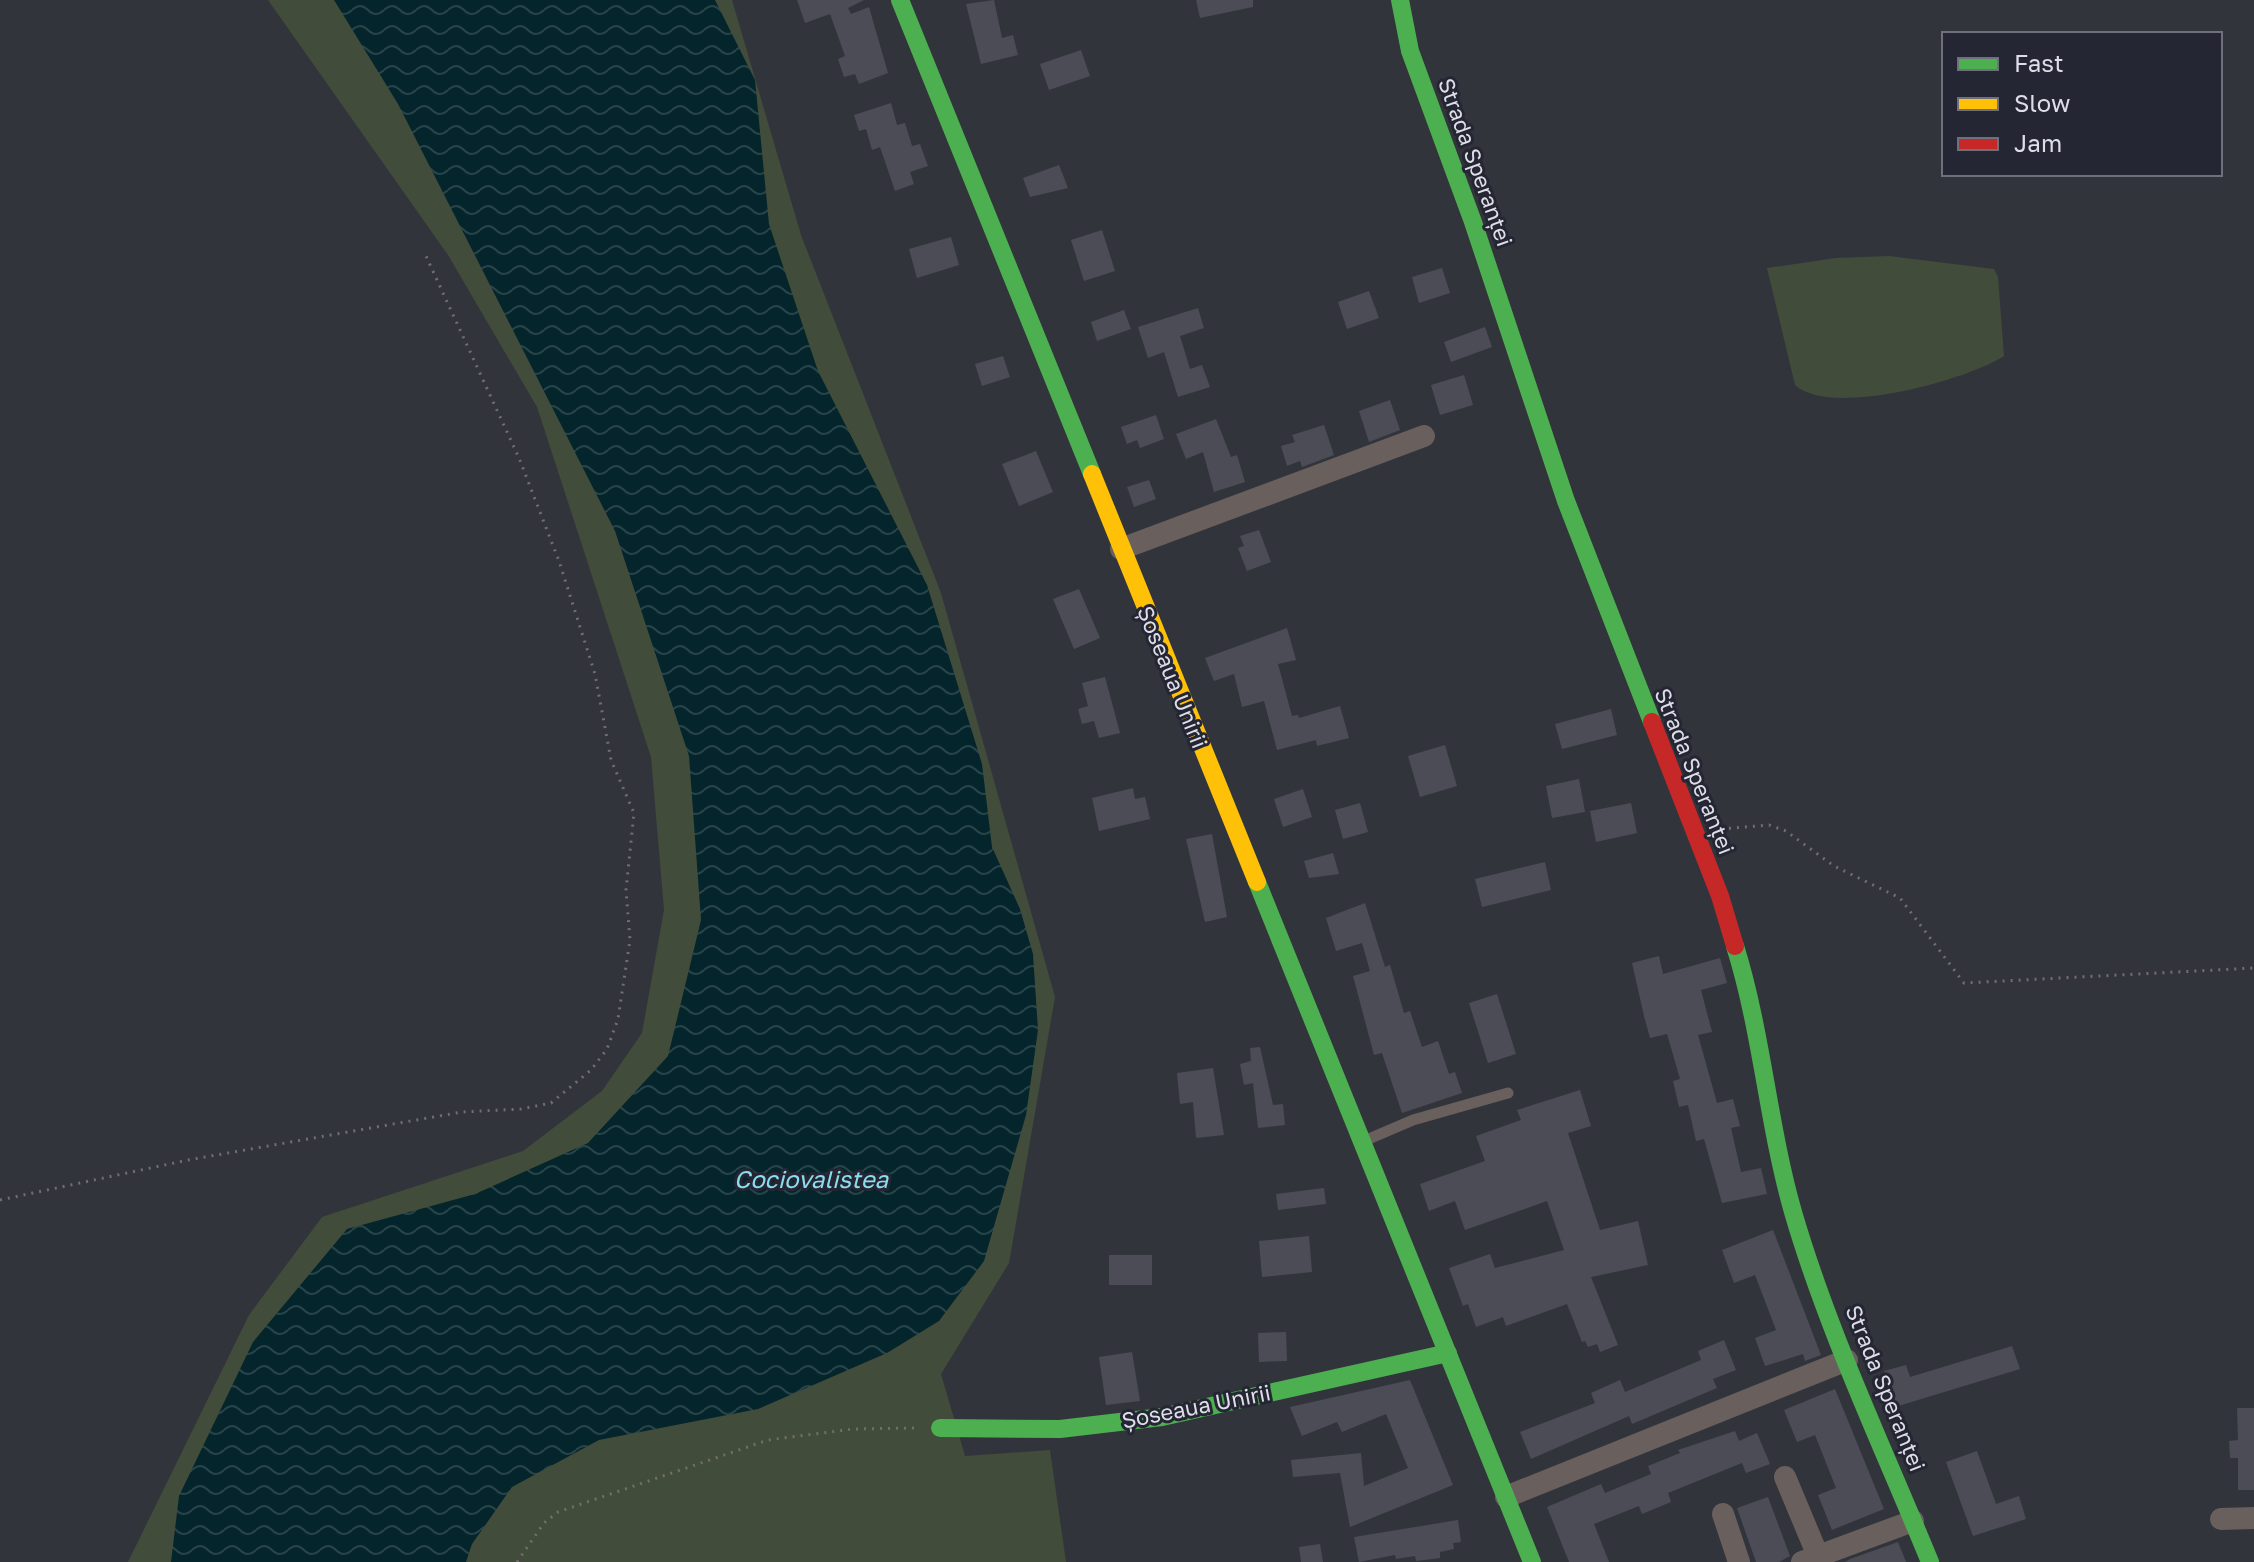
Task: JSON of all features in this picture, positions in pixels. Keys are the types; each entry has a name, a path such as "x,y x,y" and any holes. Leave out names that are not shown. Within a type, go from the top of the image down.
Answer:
{"street":[{"name":"Șoseaua Unirii","path":"900,0 1532,1562"},
{"name":"Strada Speranței","path":"1400,0 1410,51 1473,222 1566,501 1720,896 1744,974 1776,1147 1794,1215 1847,1360 1930,1562"},
{"path":"1121,549 1424,436"},
{"name":"Șoseaua Unirii","path":"940,1428 1060,1429 1162,1417 1448,1353"},
{"path":"1506,1497 1847,1360"},
{"path":"1785,1477 1810,1559 1913,1521"},
{"path":"1723,1514 1739,1562"},
{"path":"2221,1519 2254,1518"}],"lane":[{"path":"1363,1141 1413,1120 1508,1093"}],"path":[{"path":"0,1200 188,1160 462,1112 521,1109 551,1103 591,1070 607,1049 618,1019 630,940 626,890 634,813 611,760 595,674 559,561 519,458 426,256"},
{"path":"1693,831 1769,825 1786,831 1834,866 1900,898 1964,983 2254,968"},
{"path":"517,1562 544,1523 558,1512 678,1473 722,1452 812,1433 940,1428"}],"green space":[{"name":"Cociovalistea","path":"268,0 732,0 801,235 941,593 1055,997 1009,1263 941,1374 965,1456 1050,1450 1066,1562 128,1562 249,1315 322,1217 523,1151 602,1091 642,1033 664,910 651,757 537,407 448,255"},
{"path":"1889,256 1994,269 1998,277 2004,356 1931,384 1867,397 1838,398 1813,394 1795,385 1767,268 1836,258"}],"water":[{"name":"Cociovalistea","path":"334,0 715,0 755,80 769,224 818,371 927,585 982,764 992,847 1020,909 1033,954 1038,1030 1026,1115 984,1261 939,1321 887,1353 758,1409 599,1440 512,1487 472,1544 466,1562 171,1562 179,1496 253,1342 347,1229 475,1194 588,1143 668,1056 701,920 689,756 615,531 398,104"}],"building":[{"path":"797,0 864,0 848,8 851,14 869,7 888,73 859,84 855,74 844,77 838,59 845,56 830,14 805,23"},
{"path":"994,0 1002,38 1013,35 1018,55 981,64 966,4"},
{"path":"1196,0 1253,0 1253,7 1200,18"},
{"path":"1081,50 1090,76 1049,90 1040,64"},
{"path":"891,103 897,125 905,123 912,146 920,144 928,166 910,172 914,184 895,191 880,147 872,150 866,129 859,131 854,115"},
{"path":"1059,165 1068,188 1030,197 1023,178"},
{"path":"1102,230 1115,271 1084,281 1071,240"},
{"path":"951,237 959,265 917,278 909,249"},
{"path":"1442,268 1450,293 1419,303 1412,277"},
{"path":"1369,291 1379,318 1347,329 1338,302"},
{"path":"1198,308 1204,328 1180,336 1190,369 1202,365 1210,387 1178,397 1164,352 1148,358 1138,327"},
{"path":"1124,310 1131,329 1097,341 1091,322"},
{"path":"1485,327 1492,347 1451,362 1444,342"},
{"path":"1003,356 1010,377 982,386 975,364"},
{"path":"1464,375 1473,405 1440,415 1431,385"},
{"path":"1390,400 1400,430 1369,442 1359,411"},
{"path":"1156,415 1164,439 1140,448 1137,440 1127,444 1121,427"},
{"path":"1216,419 1231,457 1237,455 1245,482 1214,492 1203,452 1186,459 1176,434"},
{"path":"1324,425 1334,455 1302,467 1300,461 1287,466 1281,446 1295,442 1292,435"},
{"path":"1036,451 1053,492 1019,506 1002,464"},
{"path":"1149,480 1156,499 1134,507 1127,487"},
{"path":"1259,530 1271,562 1247,571 1238,548 1244,546 1240,536"},
{"path":"1079,589 1100,638 1074,649 1053,599"},
{"path":"1287,628 1296,660 1278,664 1292,716 1298,715 1299,718 1340,706 1349,738 1317,746 1316,740 1277,750 1264,701 1242,707 1234,674 1214,681 1205,658"},
{"path":"1105,677 1120,733 1099,738 1094,721 1082,724 1078,709 1088,706 1082,683"},
{"path":"1611,709 1617,735 1562,749 1555,724"},
{"path":"1445,745 1457,786 1420,797 1408,756"},
{"path":"1579,779 1585,812 1552,818 1546,786"},
{"path":"1133,788 1135,799 1145,797 1150,819 1099,831 1092,798"},
{"path":"1303,789 1312,817 1283,827 1274,799"},
{"path":"1360,803 1368,832 1343,839 1335,810"},
{"path":"1631,803 1637,833 1596,842 1590,811"},
{"path":"1212,834 1227,917 1205,922 1186,839"},
{"path":"1333,853 1339,874 1309,878 1304,861"},
{"path":"1545,862 1551,890 1482,907 1475,879"},
{"path":"1365,903 1385,967 1390,965 1404,1013 1410,1011 1422,1047 1438,1041 1449,1074 1455,1072 1462,1093 1402,1113 1382,1053 1374,1055 1353,976 1370,971 1362,943 1336,951 1326,918"},
{"path":"1659,956 1663,974 1720,958 1727,983 1701,990 1712,1032 1698,1035 1717,1103 1733,1099 1740,1126 1731,1128 1741,1172 1761,1168 1767,1194 1722,1203 1704,1139 1696,1141 1688,1105 1679,1107 1673,1081 1680,1079 1667,1034 1650,1038 1644,1016 1632,963"},
{"path":"1497,994 1516,1054 1488,1063 1469,1003"},
{"path":"1260,1047 1273,1105 1283,1104 1285,1125 1258,1128 1253,1083 1244,1085 1240,1064 1251,1061 1250,1048"},
{"path":"1213,1068 1224,1135 1196,1138 1193,1102 1180,1104 1177,1073"},
{"path":"1580,1090 1591,1126 1568,1133 1600,1230 1638,1221 1648,1265 1591,1277 1618,1345 1600,1352 1597,1344 1588,1347 1585,1341 1582,1342 1567,1304 1506,1326 1503,1317 1476,1327 1468,1304 1463,1306 1449,1268 1490,1254 1495,1268 1564,1250 1547,1201 1465,1230 1455,1201 1429,1211 1420,1184 1485,1161 1476,1136 1521,1120 1517,1110"},
{"path":"1324,1188 1326,1204 1278,1210 1276,1194"},
{"path":"1773,1230 1821,1355 1805,1361 1803,1354 1765,1366 1755,1338 1776,1330 1755,1275 1734,1283 1722,1250"},
{"path":"1309,1236 1312,1272 1262,1277 1259,1241"},
{"path":"1109,1255 1152,1255 1152,1285 1109,1285"},
{"path":"1286,1332 1287,1361 1259,1362 1258,1333"},
{"path":"1724,1340 1736,1370 1713,1379 1717,1388 1632,1424 1629,1416 1531,1459 1520,1432 1595,1403 1591,1393 1620,1380 1625,1392 1701,1360 1698,1351"},
{"path":"2012,1346 2020,1369 1895,1407 1884,1371 1906,1365 1910,1377"},
{"path":"1132,1352 1140,1401 1106,1405 1099,1357"},
{"path":"1410,1380 1453,1485 1350,1527 1340,1473 1293,1477 1291,1460 1361,1453 1364,1486 1408,1468 1386,1414 1342,1432 1337,1422 1302,1436 1290,1407"},
{"path":"1835,1389 1884,1509 1832,1530 1818,1495 1836,1488 1815,1435 1797,1442 1784,1410"},
{"path":"2237,1408 2254,1408 2254,1490 2238,1490 2238,1458 2230,1458 2229,1441 2238,1440"},
{"path":"1735,1431 1739,1441 1757,1433 1770,1464 1746,1473 1742,1463 1668,1493 1671,1502 1642,1514 1639,1506 1594,1524 1609,1562 1569,1562 1547,1507 1601,1484 1605,1493 1651,1474 1648,1466 1680,1453 1678,1450"},
{"path":"1977,1451 1996,1504 2019,1496 2026,1519 1973,1536 1946,1462"},
{"path":"1768,1497 1790,1556 1779,1562 1756,1562 1737,1508"},
{"path":"1458,1520 1461,1542 1453,1543 1454,1549 1440,1552 1440,1558 1416,1561 1415,1556 1396,1559 1395,1555 1359,1562 1354,1537"},
{"path":"1898,1542 1906,1562 1845,1562 1850,1559"},
{"path":"1320,1544 1323,1562 1301,1562 1299,1547"}],"traffic: fast":[{"path":"900,0 1092,474"},
{"path":"1400,0 1410,51 1473,222 1566,501 1652,722"},
{"path":"1257,882 1532,1562"},
{"path":"1735,946 1752,1012 1784,1179 1807,1257 1839,1345 1930,1562"},
{"path":"940,1428 1060,1429 1162,1417 1448,1353"}],"traffic: slow":[{"path":"1092,474 1257,882"}],"traffic: jam":[{"path":"1652,722 1720,896 1735,946"}]}
